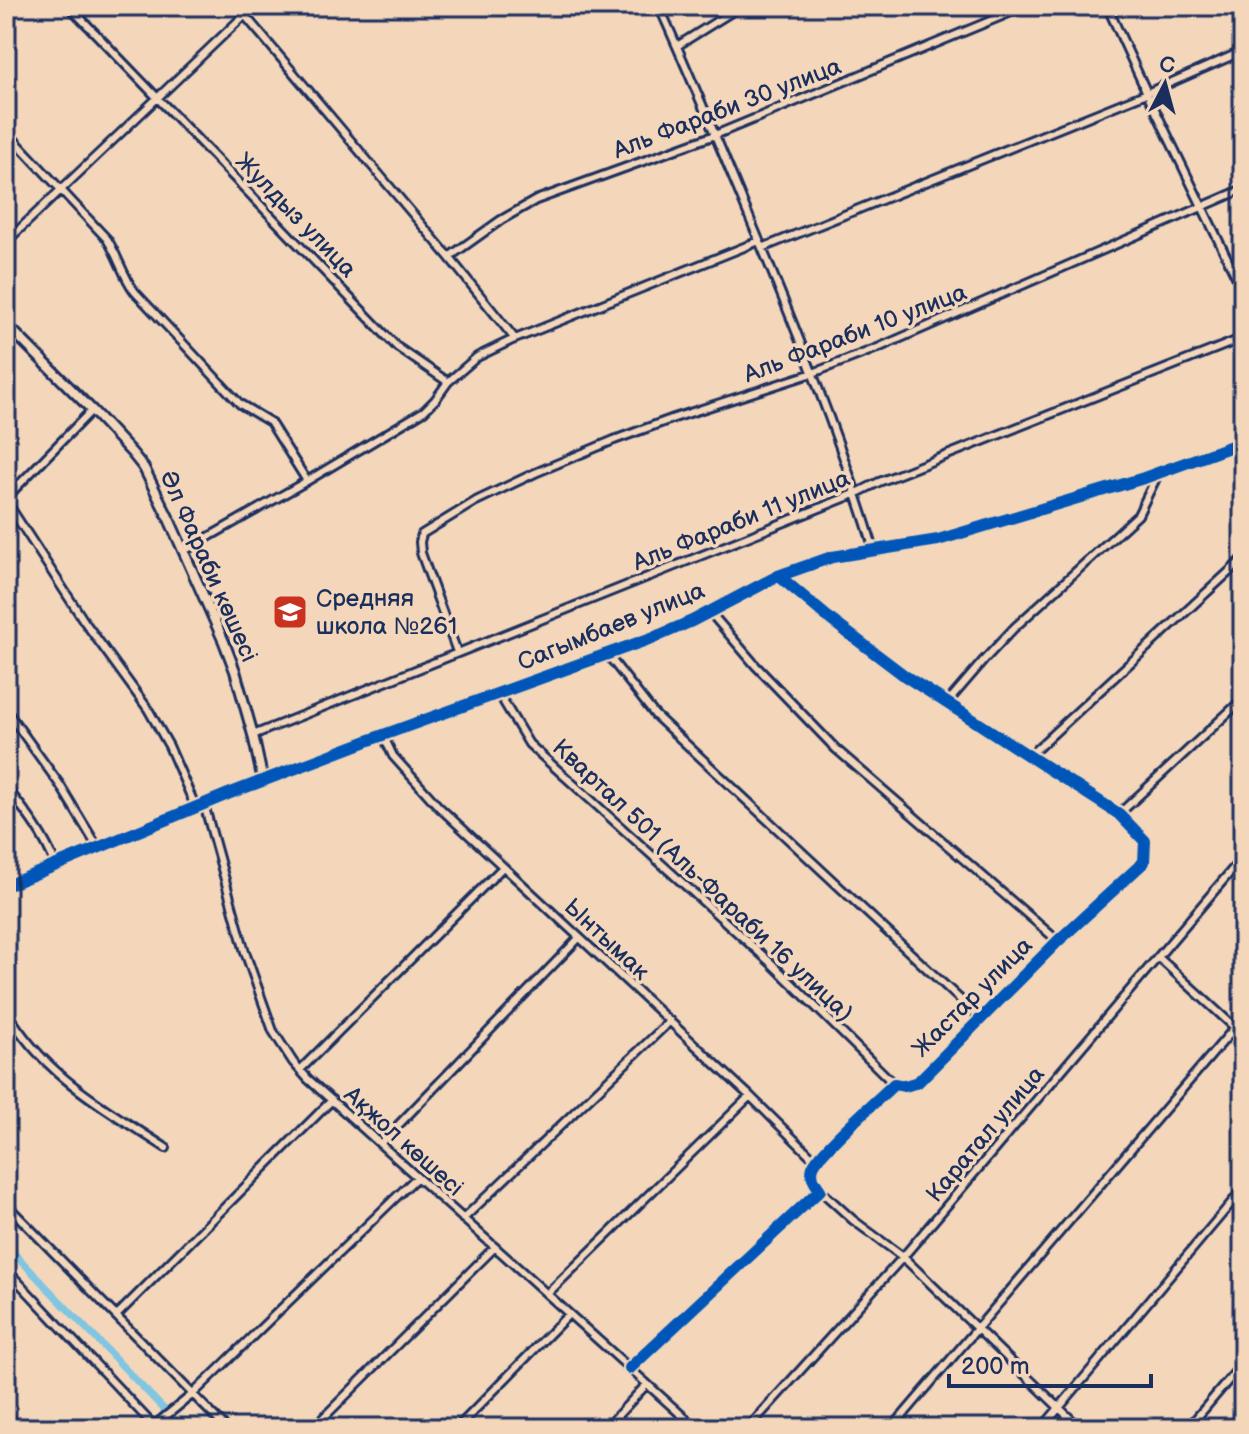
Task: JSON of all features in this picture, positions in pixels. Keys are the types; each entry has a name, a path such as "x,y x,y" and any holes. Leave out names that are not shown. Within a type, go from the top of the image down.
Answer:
{"street":[{"name":"Жулдыз улица","path":"69,6 397,347 448,382"},
{"path":"237,6 515,339"},
{"path":"6,242 254,6"},
{"path":"659,6 813,373 857,493 874,550"},
{"path":"677,46 741,6"},
{"name":"Аль Фараби 30 улица","path":"449,257 501,220 536,200 715,135 1026,6"},
{"path":"1107,6 1243,291"},
{"path":"184,551 424,411 448,382 477,357 515,339 1147,93 1243,51"},
{"path":"6,131 107,239 135,292 240,404 270,422 307,481"},
{"name":"Аль Фараби 10 улица","path":"457,652 421,553 420,542 422,534 476,501 614,440 813,373 951,317 1243,189"},
{"name":"Әл Фараби көшесі","path":"6,324 92,410 144,468 224,642 253,735 263,781"},
{"name":"Аль Фараби 11 улица","path":"253,735 1243,338"},
{"path":"6,500 92,410"},
{"name":"Сагымбаев улица","path":"6,886 263,781 660,635 779,576 832,557 938,540 1191,463 1243,442"},
{"path":"947,703 1014,628 1138,515 1159,472"},
{"name":"Ақжол көшесі","path":"6,500 84,621 148,709 200,806 273,1031 293,1062 696,1428"},
{"path":"1029,756 1243,559"},
{"path":"779,576 905,676 1119,814 1243,699"},
{"path":"710,612 756,666 836,749 1058,941"},
{"path":"607,654 655,715 981,1019"},
{"name":"Квартал 501 (Аль-Фараби 16 улица)","path":"499,694 529,744 771,963 894,1084"},
{"path":"6,710 60,785 98,848"},
{"name":"Ынтымак","path":"383,735 406,773 816,1161"},
{"path":"6,787 37,828 56,866"},
{"name":"Жастар улица","path":"816,1161 894,1084 905,1086 918,1082 1058,941 1144,862 1145,841 1119,814"},
{"name":"Каратал улица","path":"748,1428 903,1257 1243,857"},
{"path":"300,1070 503,867"},
{"path":"380,1144 579,938"},
{"path":"1158,957 1243,1035"},
{"path":"6,1010 32,1049 71,1086 166,1148"},
{"path":"892,1428 1243,1018"},
{"path":"463,1219 670,1021"},
{"path":"547,1294 750,1096"},
{"path":"116,1316 332,1100"},
{"path":"816,1161 812,1175 820,1190 853,1220 903,1257 1080,1428"},
{"path":"6,1269 153,1427 193,1394 417,1177"},
{"path":"1042,1428 1243,1189"},
{"path":"630,1368 820,1190"},
{"path":"6,1204 226,1428"},
{"path":"313,1428 495,1247"},
{"path":"457,1428 569,1314"},
{"path":"1188,1428 1243,1363"},
{"path":"606,1428 647,1384"},
{"path":"6,1415 19,1428"}],"waterway":[{"path":"6,1245 182,1428"}],"cycle path":[{"path":"6,886 228,794 660,635 778,576 832,557 938,540 1144,478 1243,442"},
{"path":"630,1368 820,1190 812,1170 837,1138 894,1084 905,1086 918,1082 1058,941 1144,862 1145,841 1119,814 905,676 779,576"}],"place":[{"name":"Средняя школа №261","path":"290,612"}]}
